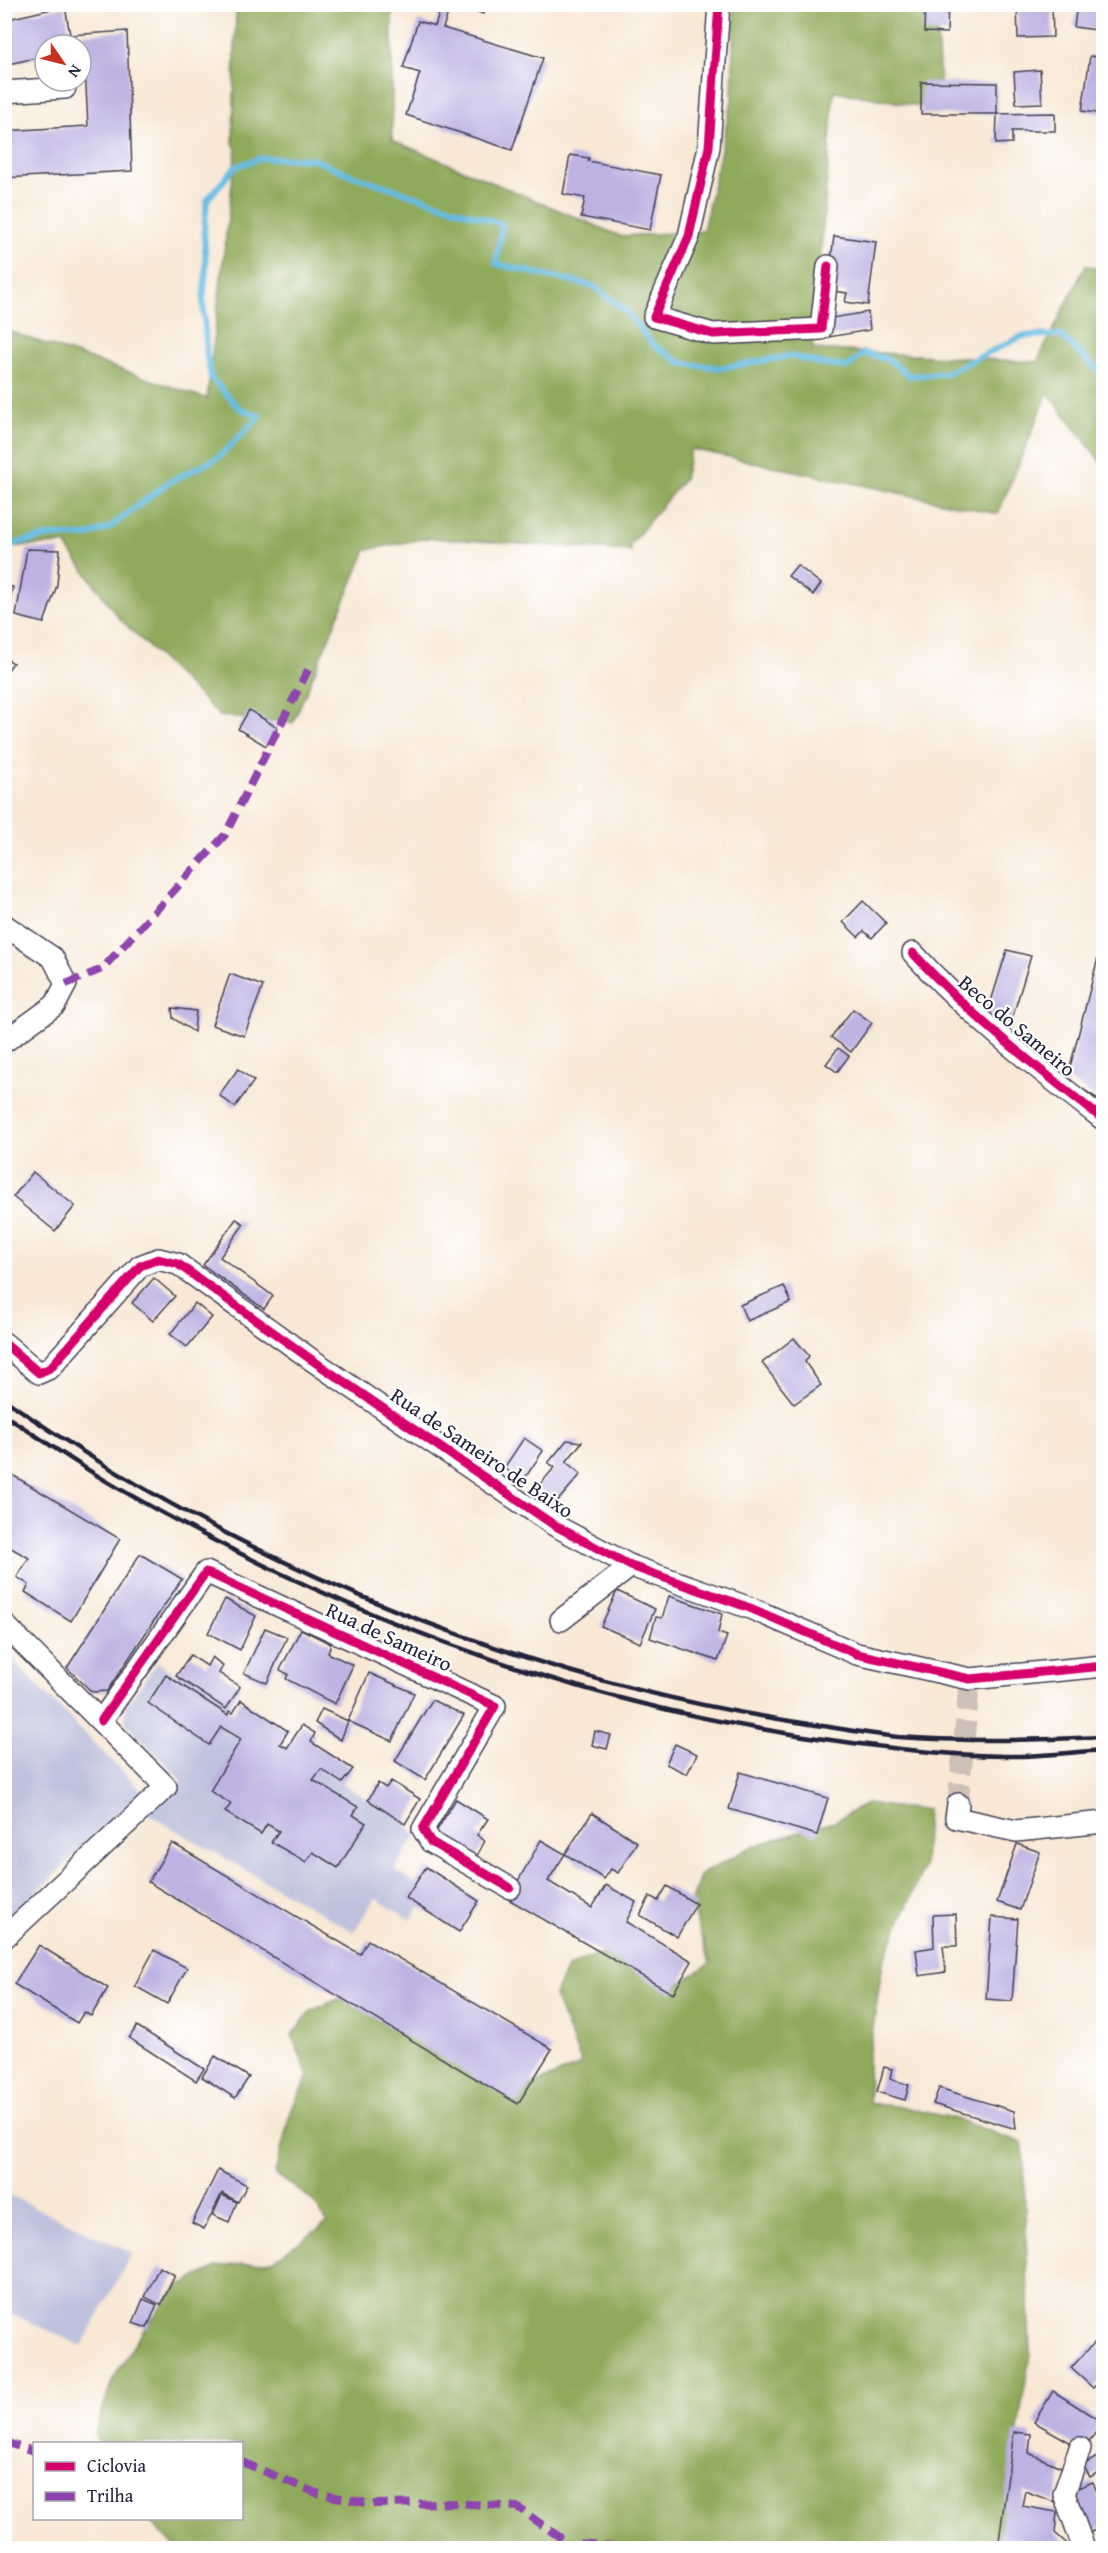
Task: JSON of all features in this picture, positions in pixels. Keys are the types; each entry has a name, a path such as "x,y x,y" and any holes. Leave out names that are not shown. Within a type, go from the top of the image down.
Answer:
{"street":[{"path":"719,4 709,147 689,236 654,317 713,334 821,329 828,266"},
{"path":"4,92 33,90"},
{"path":"4,925 53,958 66,984 55,1005 4,1042"},
{"name":"Beco do Sameiro","path":"913,953 955,998 1023,1057 1104,1120"},
{"name":"Rua de Sameiro de Baixo","path":"4,1343 39,1373 50,1368 140,1266 158,1259 178,1264 312,1360 554,1525 631,1566 750,1608 857,1654 970,1683 1104,1666"},
{"path":"561,1620 631,1566"},
{"name":"Rua de Sameiro","path":"101,1721 206,1572 495,1706 423,1828 431,1842 510,1888"},
{"path":"4,1624 166,1787 4,1938"},
{"path":"957,1811 1017,1831 1104,1822"},
{"path":"1080,2448 1064,2494 1084,2548"}],"shaded area":[{"path":"5,1653 142,1791 5,1922"},
{"path":"158,1662 176,1676 405,1824 416,1835 394,1870 429,1891 411,1920 375,1898 354,1932 146,1813 182,1781 126,1724 125,1708"},
{"path":"5,2193 132,2253 82,2346 5,2311"}],"green space":[{"path":"236,5 392,5 392,140 620,236 703,231 732,100 734,5 935,5 942,110 834,91 813,349 1037,362 1086,265 1103,271 1103,465 1048,393 998,514 691,449 684,479 629,546 631,551 428,538 366,550 293,723 220,716 119,618 65,544 5,547 5,330 207,399 236,149 233,143"},
{"path":"868,1803 899,1808 927,1809 924,1867 883,1962 868,2060 869,2103 903,2107 956,2119 1023,2143 1030,2354 999,2548 176,2548 149,2520 243,2520 243,2442 98,2442 95,2433 112,2381 143,2330 178,2286 217,2267 272,2261 327,2223 314,2201 275,2174 291,2110 308,2076 292,2035 311,2011 349,1994 516,2092 582,2064 554,1996 567,1968 593,1956 614,1952 676,1986 710,1963 691,1905 700,1875 753,1846 833,1822"}],"building":[{"path":"442,4 451,4 443,28 543,58 512,150 406,115 420,73 403,68 418,21 435,26"},
{"path":"457,4 486,4 483,14"},
{"path":"925,4 948,4 947,33 924,32"},
{"path":"1017,4 1052,4 1053,37 1018,38"},
{"path":"1077,4 1104,4 1104,31 1074,27"},
{"path":"65,6 70,33 33,33 33,59 4,65 4,20"},
{"path":"127,31 132,171 4,178 4,131 88,126 86,93 93,93 93,33"},
{"path":"1090,56 1104,58 1104,114 1082,111"},
{"path":"1040,70 1042,103 1016,104 1014,72"},
{"path":"921,82 997,83 997,114 921,114"},
{"path":"1055,113 1055,131 1012,131 1012,143 996,144 997,114"},
{"path":"570,155 589,158 588,161 661,175 650,230 581,217 585,198 563,194"},
{"path":"834,236 876,242 868,305 845,302 847,293 833,291 837,261 831,260"},
{"path":"868,312 870,330 829,337 826,319"},
{"path":"27,549 60,550 57,585 44,623 16,616"},
{"path":"797,565 821,584 813,595 788,576"},
{"path":"4,586 13,587 9,604 4,604"},
{"path":"4,657 13,663 4,675"},
{"path":"249,710 278,728 266,746 238,729"},
{"path":"863,901 886,923 872,938 864,931 858,937 843,922"},
{"path":"1104,938 1104,1103 1067,1079"},
{"path":"1007,950 1031,956 1011,1022 987,1014"},
{"path":"230,974 263,986 244,1036 212,1025"},
{"path":"172,1008 196,1011 194,1032 173,1018"},
{"path":"853,1009 872,1023 851,1052 831,1037"},
{"path":"838,1048 849,1056 837,1072 826,1064"},
{"path":"238,1069 254,1081 235,1107 219,1095"},
{"path":"33,1172 75,1206 55,1231 13,1197"},
{"path":"236,1219 244,1224 220,1257 273,1296 264,1309 203,1265"},
{"path":"154,1278 175,1296 153,1321 132,1303"},
{"path":"784,1286 791,1302 747,1321 740,1305"},
{"path":"195,1303 212,1317 187,1347 170,1334"},
{"path":"794,1338 809,1356 805,1362 821,1385 794,1404 762,1363"},
{"path":"524,1438 543,1451 523,1481 504,1468"},
{"path":"567,1440 582,1442 566,1462 581,1474 555,1504 534,1491 555,1467 548,1463"},
{"path":"4,1470 120,1539 71,1621 25,1592 29,1585 17,1577 29,1558 4,1544"},
{"path":"140,1554 182,1579 107,1691 92,1692 67,1668"},
{"path":"617,1591 655,1609 640,1643 601,1626"},
{"path":"669,1596 722,1614 718,1633 727,1636 718,1661 650,1638 656,1617 662,1618"},
{"path":"225,1599 256,1616 240,1650 208,1633"},
{"path":"265,1628 287,1637 267,1683 244,1673"},
{"path":"301,1629 331,1644 328,1653 353,1665 335,1704 286,1679 288,1674 280,1670"},
{"path":"190,1655 207,1666 212,1657 223,1666 219,1673 240,1687 226,1709 176,1676"},
{"path":"369,1673 414,1693 392,1741 348,1721"},
{"path":"166,1675 228,1715 229,1711 233,1713 241,1700 288,1731 280,1744 287,1748 302,1725 315,1733 311,1742 353,1769 342,1783 321,1769 313,1780 358,1807 353,1815 366,1823 338,1868 313,1852 306,1862 271,1842 279,1831 267,1824 261,1834 225,1812 231,1804 210,1791 241,1739 221,1727 209,1745 148,1703"},
{"path":"432,1700 464,1715 425,1780 395,1761"},
{"path":"322,1709 348,1721 341,1740 315,1723"},
{"path":"595,1731 611,1735 607,1749 592,1745"},
{"path":"675,1744 697,1754 687,1774 666,1764"},
{"path":"740,1772 828,1798 817,1835 729,1809"},
{"path":"391,1781 420,1799 405,1824 368,1800 378,1783 386,1788"},
{"path":"456,1799 488,1819 477,1835 485,1841 475,1859 434,1835"},
{"path":"592,1813 637,1842 618,1873 611,1869 604,1879 565,1854"},
{"path":"541,1840 565,1854 548,1881 592,1908 606,1885 636,1902 626,1922 692,1961 673,1994 508,1899"},
{"path":"172,1843 360,1954 368,1940 552,2049 518,2104 148,1882"},
{"path":"1017,1844 1040,1852 1020,1910 997,1902"},
{"path":"426,1867 479,1901 459,1932 406,1898"},
{"path":"667,1886 696,1904 677,1937 640,1915 650,1896 658,1901"},
{"path":"956,1914 957,1946 943,1946 946,1972 919,1976 916,1950 934,1947 933,1915"},
{"path":"992,1917 1018,1919 1012,2001 986,1999"},
{"path":"39,1945 108,1988 91,2016 84,2012 77,2023 14,1984"},
{"path":"154,1950 187,1968 167,2004 135,1986"},
{"path":"137,2026 204,2069 196,2081 129,2038"},
{"path":"215,2056 249,2077 235,2098 202,2077"},
{"path":"884,2067 892,2069 890,2079 909,2085 905,2100 877,2092"},
{"path":"939,2088 1014,2111 1016,2129 933,2104"},
{"path":"218,2170 247,2185 238,2202 222,2193 204,2229 192,2223"},
{"path":"222,2195 237,2202 229,2222 213,2215"},
{"path":"159,2267 175,2275 161,2305 145,2297"},
{"path":"143,2299 157,2305 147,2328 133,2323"},
{"path":"1094,2343 1104,2352 1104,2377 1093,2388 1071,2368"},
{"path":"1053,2391 1103,2423 1087,2444 1073,2444 1034,2422"},
{"path":"1014,2432 1031,2434 1029,2453 1063,2468 1054,2502 1025,2491 1022,2506 1057,2512 1055,2533 1072,2548 998,2548"},
{"path":"1104,2453 1104,2480 1099,2472 1090,2477 1083,2465"},
{"path":"1093,2482 1104,2510 1104,2527 1086,2534 1070,2491"},
{"path":"1104,2541 1104,2548 1092,2548 1092,2543"}],"waterway":[{"path":"4,546 50,536 87,536 109,528 169,482 219,457 260,416 239,408 211,378 203,300 206,271 204,231 207,200 235,167 261,158 313,159 354,176 502,224 496,264 593,286 626,311 652,344 681,363 720,368 791,356 822,364 848,367 864,353 889,360 910,376 946,373 1023,336 1060,335 1104,376"}],"tunnel":[{"path":"958,1804 969,1687"}],"railway":[{"path":"4,1399 95,1459 190,1514 289,1564 392,1609 496,1648 602,1680 709,1706 867,1733 924,1739 975,1740 1104,1737"},
{"path":"4,1415 118,1488 284,1575 369,1613 455,1646 544,1676 633,1701 724,1722 817,1738 933,1752 980,1755 1041,1755 1104,1750"}],"marked path":[{"path":"66,984 102,969 225,835 309,668"},
{"path":"4,2442 33,2451"},
{"path":"243,2462 316,2493 371,2504 455,2503 517,2507 575,2548"},
{"path":"558,2548 577,2543 635,2548"}],"cycle path":[{"path":"719,4 709,147 689,236 654,317 713,334 821,329 828,266"},
{"path":"913,953 981,1020 1104,1120"},
{"path":"4,1343 39,1373 50,1368 140,1266 158,1259 178,1264 312,1360 554,1525 631,1566 750,1608 857,1654 970,1679 1104,1666"},
{"path":"101,1721 206,1572 495,1706 423,1829 431,1842 510,1888"}]}
